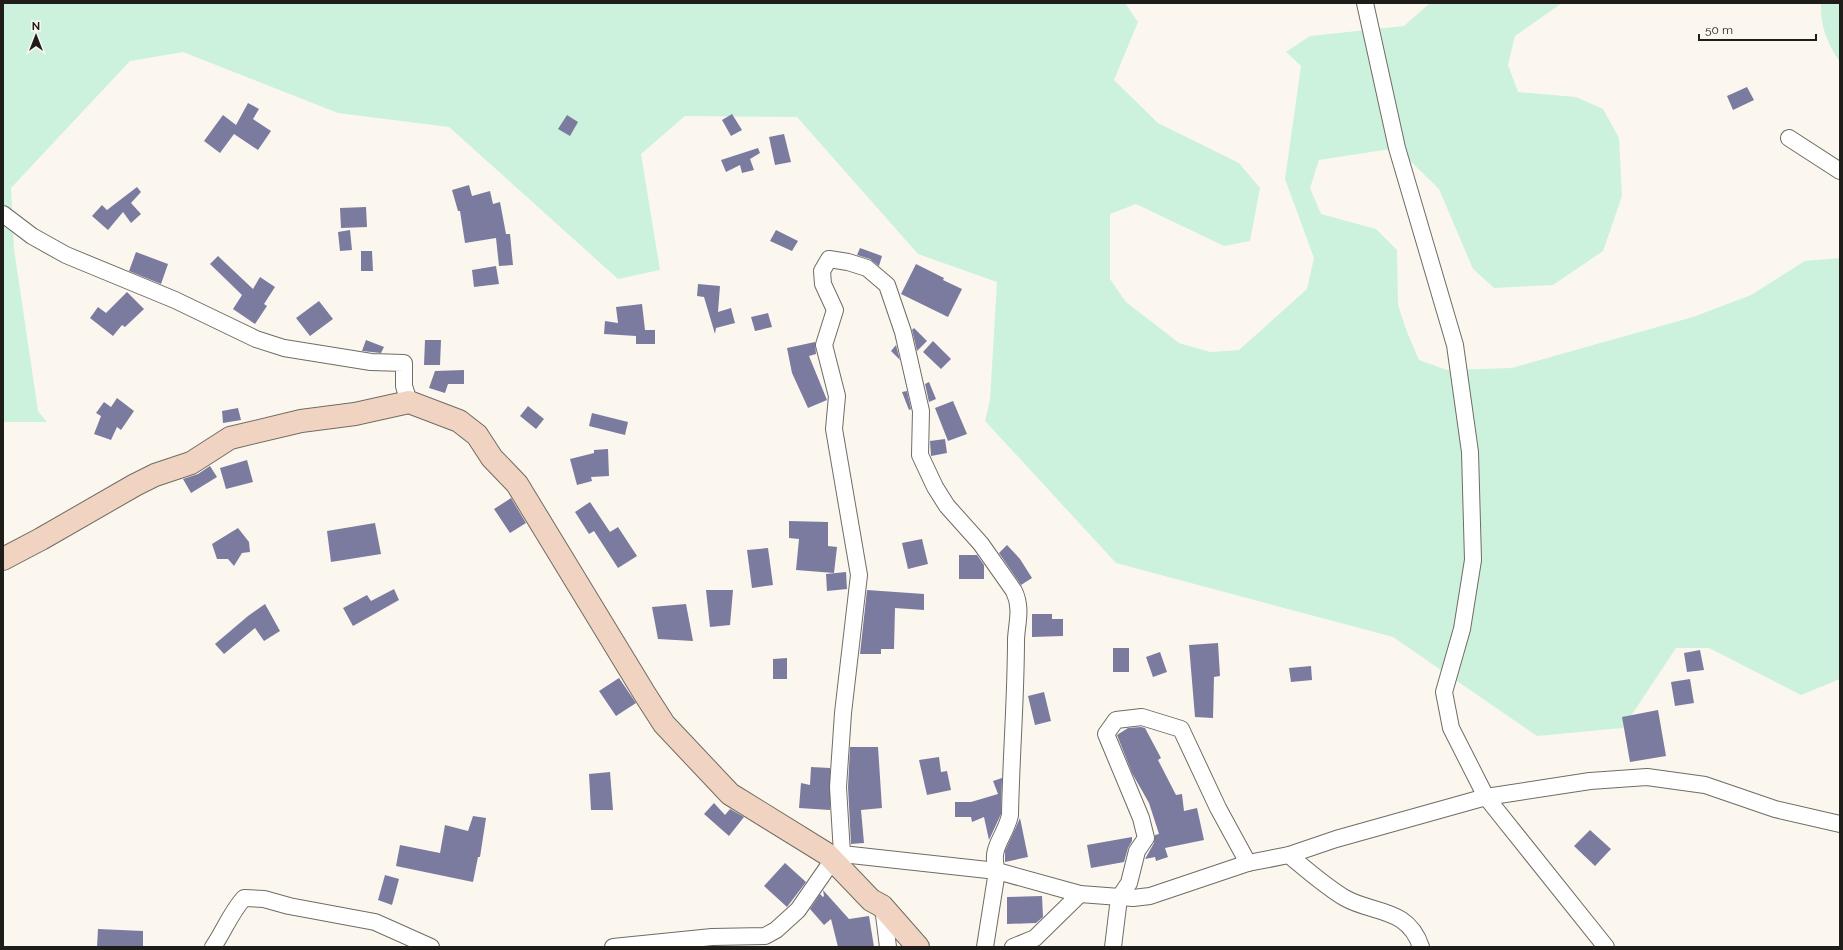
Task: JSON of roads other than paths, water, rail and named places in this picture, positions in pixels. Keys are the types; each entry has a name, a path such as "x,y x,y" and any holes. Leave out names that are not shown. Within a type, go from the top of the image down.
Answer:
{"main road":[{"path":"3,559 135,485 155,475 191,463 230,438 301,421 355,414 409,402 459,421 477,435 492,458 517,484 664,724 730,794 834,856 871,900 882,906 918,947"}],"street":[{"path":"1365,3 1397,148 1455,345 1470,452 1473,560 1462,629 1444,692 1451,728 1486,797 1606,947"},
{"path":"1789,138 1840,171"},
{"path":"3,214 32,236 66,255 175,300 256,339 292,349 371,362 404,363 404,386 409,402"},
{"path":"613,947 712,937 750,942 765,936 771,933 792,915 834,856 843,713 859,575 834,429 838,396 824,345 835,310 823,284 822,271 829,259 848,262 867,268 887,285 903,332 920,411 920,456 935,487 947,506 981,544 1018,600 1019,613 1016,632 1016,692 1010,815 1008,826 996,846 993,860 997,871 985,947"},
{"path":"1113,947 1120,898 1129,883 1137,851 1146,838 1141,818 1106,734 1116,720 1142,717 1181,729 1218,808 1248,863"},
{"path":"834,856 997,871 1080,894 1120,898 1150,896 1248,863 1289,856 1336,839 1486,797 1590,781 1647,777 1705,785 1775,809 1840,824"},
{"path":"1289,856 1346,898 1387,912 1407,924 1421,947"},
{"path":"1013,947 1035,938 1080,894"},
{"path":"213,947 230,920 235,908 244,898 264,899 289,906 375,922 431,947"},
{"path":"882,906 888,947"}]}
